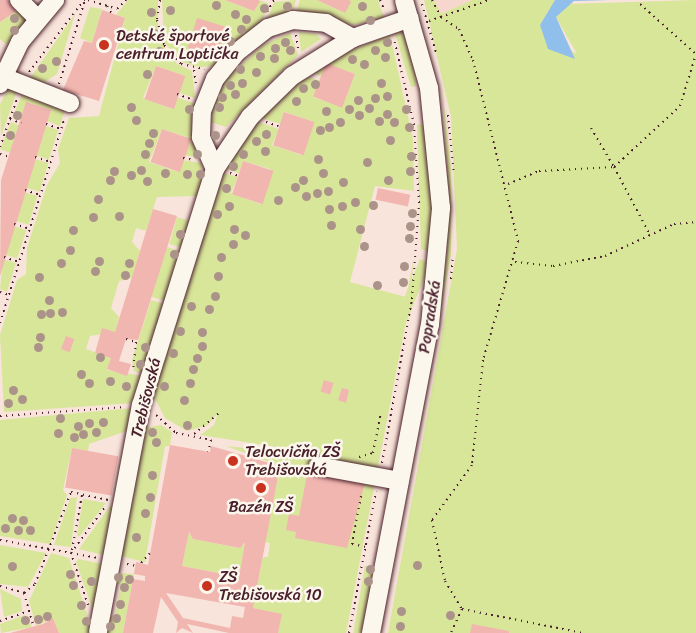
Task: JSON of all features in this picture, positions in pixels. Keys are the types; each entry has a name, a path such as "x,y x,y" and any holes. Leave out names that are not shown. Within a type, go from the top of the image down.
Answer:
{"street":[{"path":"19,0 38,19"},
{"path":"54,0 38,19 8,47 1,80 62,100"},
{"name":"Popradská","path":"371,633 431,315 441,200 429,87 404,0"},
{"name":"Trebišovská","path":"98,632 117,502 141,405 214,169 250,117 280,86 353,38 410,18"},
{"path":"214,169 201,137 201,117 223,68 254,37 293,20 326,23 353,38"},
{"path":"318,466 400,481"}],"path":[{"path":"86,0 117,9 126,0"},
{"path":"0,147 21,86 49,40 86,0"},
{"path":"0,323 61,129 62,100 86,0"},
{"path":"160,0 158,28 171,55 195,70 223,68"},
{"path":"266,0 271,2"},
{"path":"350,633 395,394 417,254 416,141 390,25 380,0"},
{"path":"432,0 441,17 459,29 472,60 508,184 518,241 514,262 505,276 483,360 472,465 432,520 445,581 462,609 583,633"},
{"path":"428,21 489,0"},
{"path":"508,184 538,171 614,166 680,106 696,54 640,4"},
{"path":"107,6 112,14"},
{"path":"297,38 299,50"},
{"path":"9,119 21,123"},
{"path":"46,124 61,129"},
{"path":"591,128 650,235"},
{"path":"0,154 10,157"},
{"path":"35,157 51,162"},
{"path":"25,190 40,195"},
{"path":"514,262 553,266 605,256 650,235 696,222"},
{"path":"14,224 30,229"},
{"path":"411,253 417,254"},
{"path":"4,257 20,262"},
{"path":"0,292 9,295"},
{"path":"126,339 136,342 133,372"},
{"path":"388,393 395,394"},
{"path":"0,415 141,405 176,433 194,434 211,440 208,452"},
{"path":"194,434 221,411"},
{"path":"358,458 373,453 380,416"},
{"path":"24,593 35,584 71,492 117,502"},
{"path":"82,495 71,553 98,632"},
{"path":"361,496 352,544 366,547"},
{"path":"71,553 117,502"},
{"path":"0,540 64,551"},
{"path":"141,563 150,553"},
{"path":"0,586 24,593"},
{"path":"24,593 34,627"},
{"path":"450,633 462,609"},
{"path":"0,621 29,611"}],"shaded area":[{"path":"434,0 472,0 441,14"}],"green space":[{"path":"128,0 158,0 158,38 177,64 192,71 195,98 177,92 185,76 156,66 143,98 172,109 176,97 196,104 200,158 184,155 189,138 162,129 149,162 178,172 182,160 201,163 202,185 198,196 157,197 146,231 136,228 132,242 140,251 132,278 119,281 111,308 119,317 115,332 90,336 86,349 111,358 107,370 143,376 134,403 4,412 0,335 17,280 26,274 27,248 47,185 60,163 58,149 69,118 99,116 125,18 116,15"},
{"path":"162,0 225,0 254,11 258,0 268,3 261,26 231,48 218,44 227,51 215,66 200,67 181,62 164,42"},
{"path":"296,0 292,14 266,23 274,2"},
{"path":"300,0 317,0 345,13 349,0 378,0 384,18 353,25 296,14"},
{"path":"424,0 434,0 441,14 472,0 555,0 540,25 545,36 577,54 556,17 565,4 696,0 696,633 388,633 457,249 451,117"},
{"path":"90,7 102,9 92,43 80,38"},
{"path":"19,9 29,17 7,45 0,39 0,22"},
{"path":"75,14 57,74 43,83 28,81"},
{"path":"394,30 407,35 412,47 416,86 411,87"},
{"path":"299,32 316,34 321,39 301,52"},
{"path":"290,33 298,55 226,127 211,122 216,95 229,76 263,45"},
{"path":"390,35 413,139 414,191 375,186 350,282 406,297 414,258 408,311 346,633 278,633 281,614 253,608 263,557 268,557 270,543 265,542 280,466 226,446 276,451 277,447 200,435 214,425 218,413 208,425 187,431 165,418 152,393 224,173 238,177 231,193 260,204 269,182 270,169 243,161 239,173 226,169 239,148 258,122 279,129 272,145 301,155 314,122 285,112 281,124 261,118 307,76 320,81 313,97 342,107 355,74 326,64 322,77 312,72 344,53"},
{"path":"9,88 18,88 1,137 0,104"},
{"path":"442,88 451,166 451,254 419,439 446,262 449,198"},
{"path":"24,90 66,107 60,126 47,121 51,110 29,103 22,121 12,118"},
{"path":"11,122 21,126 10,153 0,149"},
{"path":"422,124 430,145 434,201 429,252 421,249 417,125"},
{"path":"46,126 58,130 49,159 36,155"},
{"path":"35,159 48,163 40,192 26,188"},
{"path":"24,192 37,196 29,225 15,221"},
{"path":"177,217 191,221 184,248 169,244"},
{"path":"14,226 26,230 17,259 5,255"},
{"path":"167,247 182,252 166,301 151,296"},
{"path":"3,259 16,263 7,292 0,289"},
{"path":"420,259 430,263 356,447 346,443"},
{"path":"151,300 165,304 143,374 134,371 132,360"},
{"path":"133,408 132,429 89,444 88,451 72,448 63,490 67,495 50,544 0,536 0,420"},
{"path":"161,425 172,432 170,446 165,446 145,562 120,556 144,428"},
{"path":"77,497 71,547 54,545 70,498"},
{"path":"83,499 106,503 79,537 77,535"},
{"path":"113,505 103,555 79,549 110,506"},
{"path":"189,532 193,539 239,548 245,542 239,577 182,566"},
{"path":"0,545 46,553 28,587 0,584"},
{"path":"51,553 69,558 93,633 59,633 53,618 36,626 29,601"},
{"path":"78,559 103,564 94,613 76,562"},
{"path":"365,566 376,568 364,633 353,633"},
{"path":"117,573 134,574 123,633 103,633 106,618 115,616 121,585 112,583"},
{"path":"0,589 21,599 22,611 4,617"},
{"path":"25,615 32,627 1,633 0,624"}],"water":[{"path":"555,0 610,0 574,1 556,17 575,59 548,49 540,25"}],"building":[{"path":"0,0 8,0 16,11 0,22"},
{"path":"225,0 258,0 260,1 254,11"},
{"path":"317,0 349,0 351,2 345,13"},
{"path":"102,10 125,18 99,101 63,90 84,41 92,43"},
{"path":"197,18 226,27 215,61 186,52"},
{"path":"326,63 355,74 342,108 313,97"},
{"path":"156,66 185,76 174,109 145,99"},
{"path":"26,102 51,110 0,276 1,180"},
{"path":"284,112 314,122 304,155 273,145"},
{"path":"162,129 191,139 180,172 151,162"},
{"path":"243,161 273,171 263,204 232,194"},
{"path":"378,188 410,195 408,207 376,200"},
{"path":"153,209 177,216 138,340 126,339 119,361 131,364 127,376 107,369 111,358 95,353 102,328 115,332"},
{"path":"66,336 74,339 69,352 61,349"},
{"path":"324,380 334,383 330,394 320,391"},
{"path":"342,388 349,390 346,403 338,400"},
{"path":"170,445 210,452 211,446 280,466 253,608 282,614 278,633 229,633 187,624 193,633 182,628 176,633 178,622 161,597 153,633 123,633 133,579 145,581 145,576 134,574 136,562 148,565","holes":["189,532 193,539 240,548 245,542 239,577 182,566","166,593 245,607 243,618 232,616 230,628 183,618"]},
{"path":"72,448 118,456 111,496 65,487"},
{"path":"308,470 366,479 347,548 295,538 296,532 286,530 289,514 299,516"},
{"path":"53,618 59,633 10,633 43,624"},
{"path":"472,624 509,631 509,633 470,633"}],"place":[{"name":"Detské športové centrum Loptička","path":"104,45"},
{"name":"Telocvičňa ZŠ Trebišovská","path":"233,461"},
{"name":"Bazén ZŠ","path":"261,488"},
{"name":"ZŠ Trebišovská 10","path":"207,586"}]}
